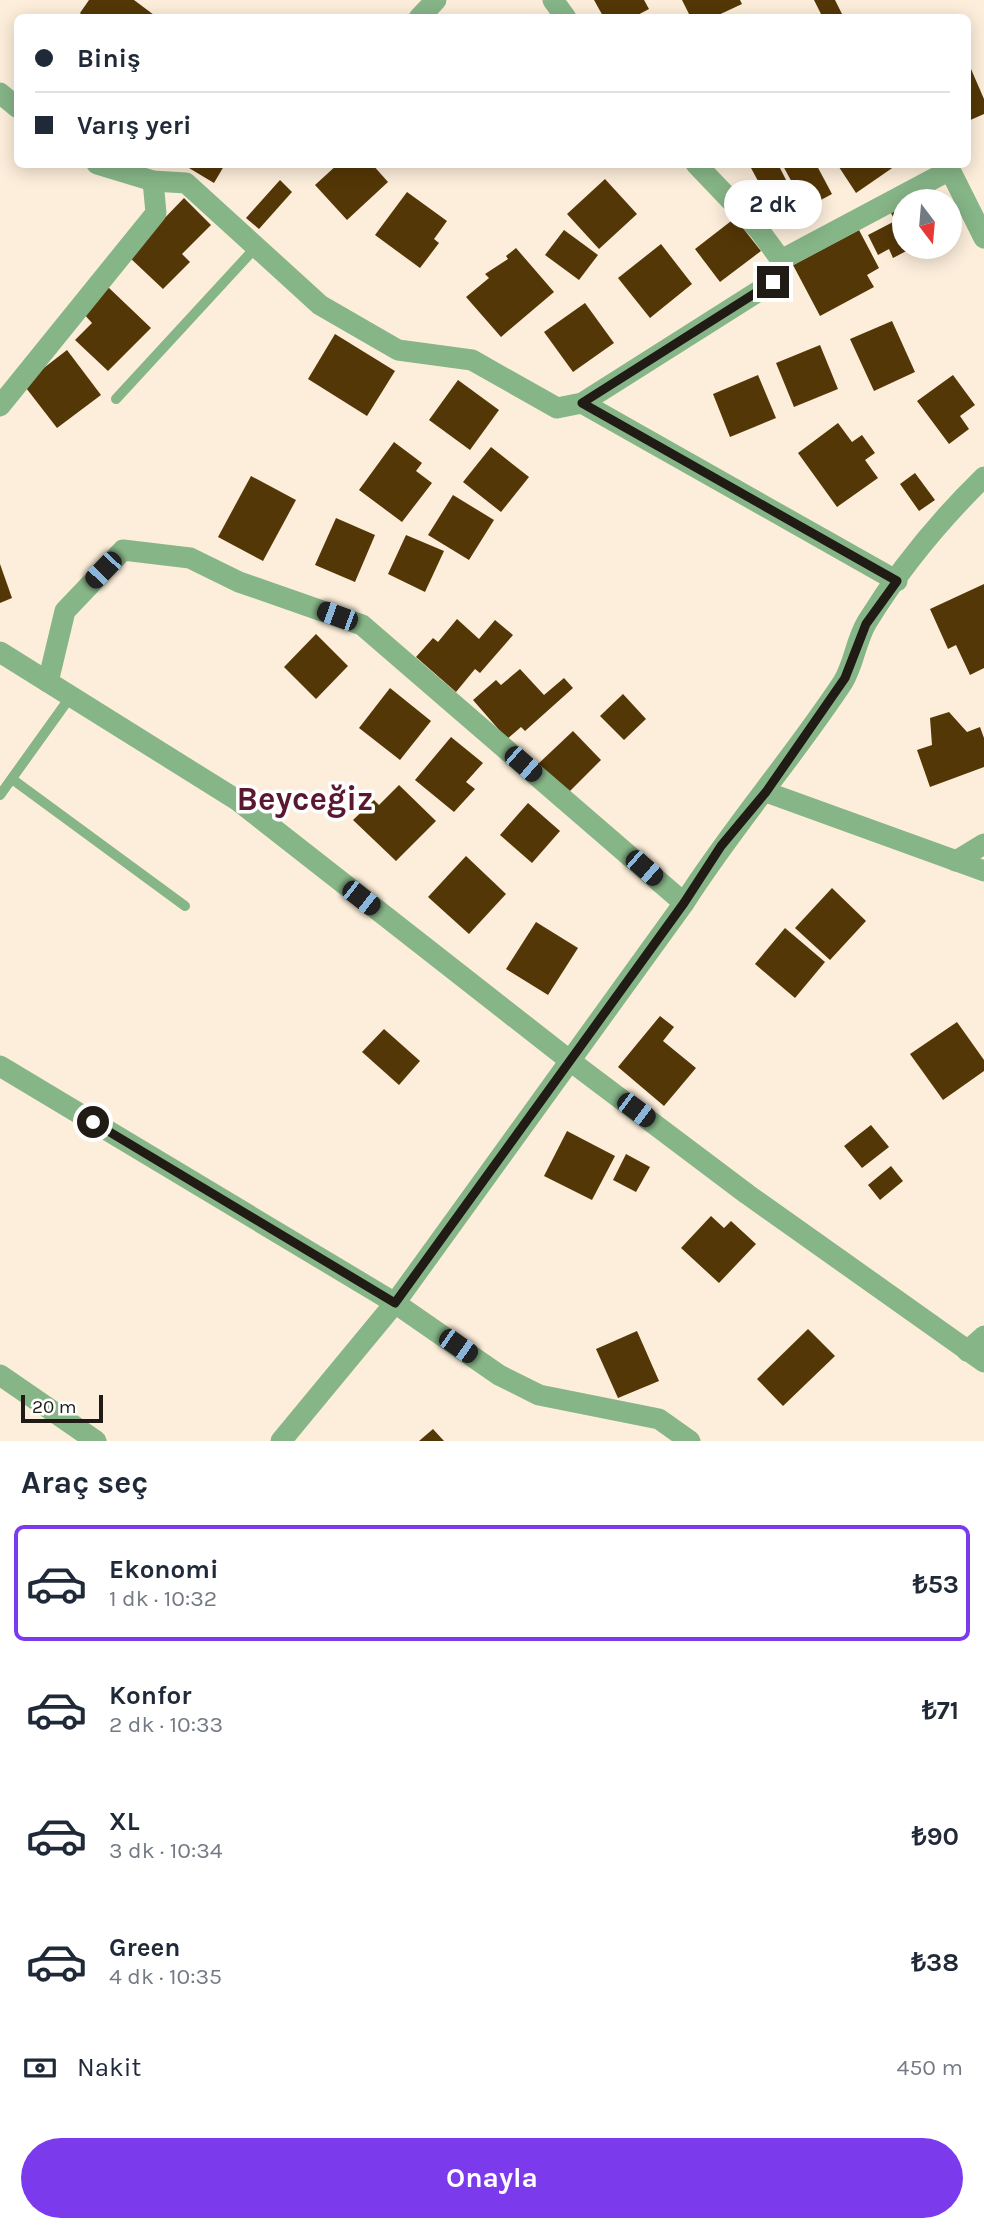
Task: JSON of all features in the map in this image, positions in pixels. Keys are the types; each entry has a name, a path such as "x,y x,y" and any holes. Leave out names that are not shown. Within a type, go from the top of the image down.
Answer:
{"street":[{"path":"423,14 436,0"},
{"path":"0,93 14,105"},
{"path":"110,168 153,181 186,183 320,305 398,350 472,360 557,408 582,403 773,282 781,260 945,168"},
{"path":"700,168 758,230 781,260"},
{"path":"948,168 984,238"},
{"path":"0,406 156,213 153,181"},
{"path":"582,403 897,581"},
{"path":"281,1441 395,1303 684,903 721,846 766,792 845,678 866,624 946,514 984,477"},
{"path":"48,682 65,611 122,550 190,558 239,582 362,625 684,903"},
{"path":"0,652 237,800 569,1060 747,1194 976,1357 984,1336"},
{"path":"766,792 984,871"},
{"path":"956,861 984,844"},
{"path":"0,1066 395,1303 499,1375 539,1395 659,1419 690,1441"},
{"path":"0,1375 96,1441"}],"lane":[{"path":"116,400 256,247"},
{"path":"0,794 71,696"},
{"path":"12,779 185,906"}],"building":[{"path":"89,0 134,0 153,14 81,14"},
{"path":"594,0 644,0 649,9 640,14 602,14"},
{"path":"682,0 740,0 742,4 721,14 689,14"},
{"path":"814,0 835,0 842,14 821,14"},
{"path":"971,69 984,99 984,114 971,120"},
{"path":"189,168 223,168 214,183"},
{"path":"334,168 376,168 388,182 347,220 315,185"},
{"path":"751,168 780,168 792,192 770,203"},
{"path":"784,168 818,168 832,194 806,208"},
{"path":"840,168 892,168 856,193"},
{"path":"605,179 637,214 599,249 567,214"},
{"path":"280,180 292,192 259,229 246,218"},
{"path":"407,192 447,221 434,239 439,243 420,268 375,235"},
{"path":"184,198 211,225 182,254 190,262 163,289 128,256"},
{"path":"735,218 761,251 720,282 695,249"},
{"path":"892,223 892,256 889,249 878,255 868,235"},
{"path":"564,230 598,255 579,280 545,255"},
{"path":"859,230 879,268 867,275 874,287 820,316 793,265"},
{"path":"661,244 692,284 650,318 618,278"},
{"path":"516,248 554,292 501,337 466,297 489,278 485,274 508,259 506,256"},
{"path":"108,287 151,328 108,371 75,340 92,323 83,313"},
{"path":"585,303 614,343 573,372 544,332"},
{"path":"892,321 915,372 874,391 850,339"},
{"path":"335,334 395,371 367,416 308,379"},
{"path":"820,345 838,389 794,407 776,363"},
{"path":"67,350 101,395 57,428 23,384"},
{"path":"758,375 776,418 730,437 713,394"},
{"path":"953,375 975,405 960,416 969,429 949,444 917,401"},
{"path":"458,380 499,410 470,450 429,420"},
{"path":"838,423 852,442 862,435 875,453 865,460 878,478 837,507 798,453"},
{"path":"394,442 422,463 416,471 432,483 402,522 359,490"},
{"path":"491,447 529,477 501,512 463,482"},
{"path":"915,473 935,500 919,511 900,484"},
{"path":"251,476 296,500 263,561 218,537"},
{"path":"453,495 494,520 469,560 428,535"},
{"path":"336,518 375,535 355,582 315,565"},
{"path":"406,535 444,551 425,592 388,574"},
{"path":"0,564 12,598 0,603"},
{"path":"984,584 984,668 970,675 956,645 948,649 930,609"},
{"path":"457,619 479,639 495,620 513,635 480,673 475,669 456,692 416,657 433,638 438,642"},
{"path":"316,634 348,666 316,699 284,667"},
{"path":"520,669 544,695 564,678 573,688 525,731 521,727 507,739 473,700 496,680 501,685"},
{"path":"390,688 431,721 400,760 359,728"},
{"path":"623,694 646,719 624,740 600,716"},
{"path":"949,712 967,732 980,727 984,738 984,767 930,787 917,750 932,745 930,718"},
{"path":"573,731 601,760 566,795 537,765"},
{"path":"451,737 483,763 466,782 475,789 454,812 415,780"},
{"path":"399,785 436,821 396,861 353,820 374,800 379,805"},
{"path":"528,803 560,831 532,863 500,835"},
{"path":"466,856 506,894 469,934 428,897"},
{"path":"832,888 866,921 830,960 795,928"},
{"path":"536,922 578,948 548,995 506,969"},
{"path":"785,928 825,962 795,998 755,964"},
{"path":"660,1016 674,1027 663,1041 696,1068 664,1106 618,1067"},
{"path":"957,1022 984,1060 984,1071 943,1100 910,1054"},
{"path":"384,1029 420,1061 399,1085 362,1052"},
{"path":"871,1125 889,1147 862,1168 844,1146"},
{"path":"567,1131 615,1156 592,1200 544,1176"},
{"path":"626,1154 650,1167 636,1192 613,1180"},
{"path":"891,1166 903,1181 880,1200 868,1185"},
{"path":"711,1216 724,1228 731,1221 756,1244 719,1283 681,1248"},
{"path":"808,1329 835,1356 783,1406 757,1379"},
{"path":"637,1331 659,1381 618,1398 596,1349"},
{"path":"433,1429 444,1441 419,1441"}],"district":[{"name":"Beyceğiz","path":"305,798"}],"route":[{"path":"93,1122 395,1303 684,903 721,846 766,792 845,678 866,624 897,581 582,403 773,282"}]}
